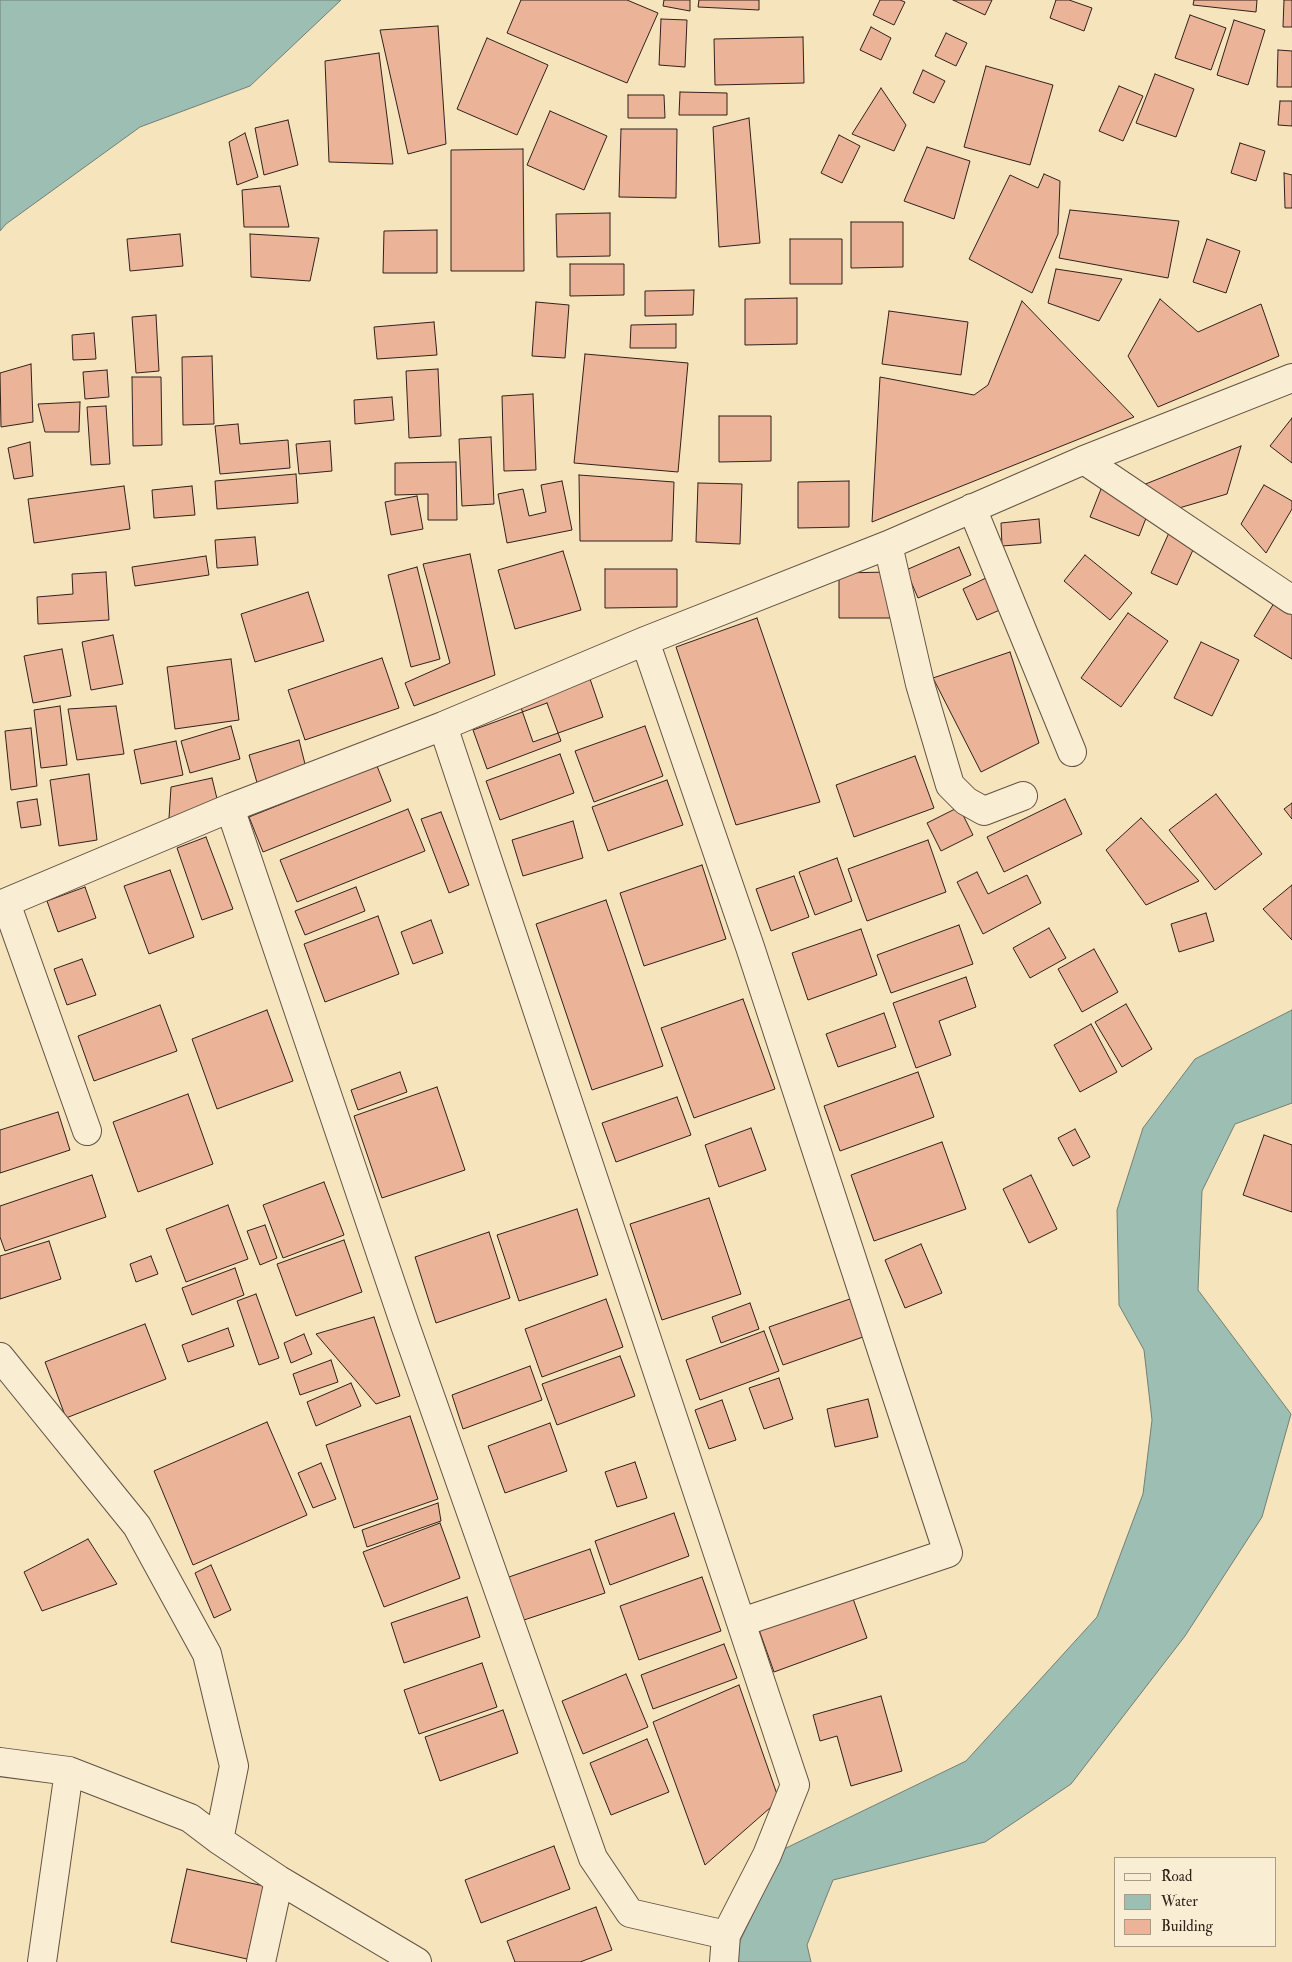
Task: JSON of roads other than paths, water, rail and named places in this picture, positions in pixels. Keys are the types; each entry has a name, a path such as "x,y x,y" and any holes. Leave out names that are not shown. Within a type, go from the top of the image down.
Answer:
{"street":[{"path":"87,1131 3,904 230,808 443,726 645,641 888,545 1084,460 1292,378"},
{"path":"1084,460 1292,600"},
{"path":"972,508 1072,752"},
{"path":"888,545 920,684 950,785 966,801 984,811 1023,796"},
{"path":"645,641 753,957 948,1553 742,1622"},
{"path":"443,726 795,1785 767,1855 726,1935 724,1962"},
{"path":"230,808 402,1316 593,1858 630,1913 726,1935"},
{"path":"0,1356 137,1526 208,1654 234,1766 219,1840"},
{"path":"0,1762 69,1771 190,1818 279,1880 417,1962"},
{"path":"42,1962 69,1771"},
{"path":"261,1962 279,1880"}],"water":[{"path":"0,0 341,0 250,86 140,127 6,224 0,231"},
{"path":"1292,1010 1292,1103 1235,1124 1202,1191 1198,1290 1291,1414 1262,1517 1185,1636 1071,1784 985,1842 833,1880 807,1945 811,1962 730,1962 784,1849 966,1761 1097,1617 1143,1494 1152,1420 1144,1350 1119,1305 1117,1210 1143,1128 1195,1059"}]}
